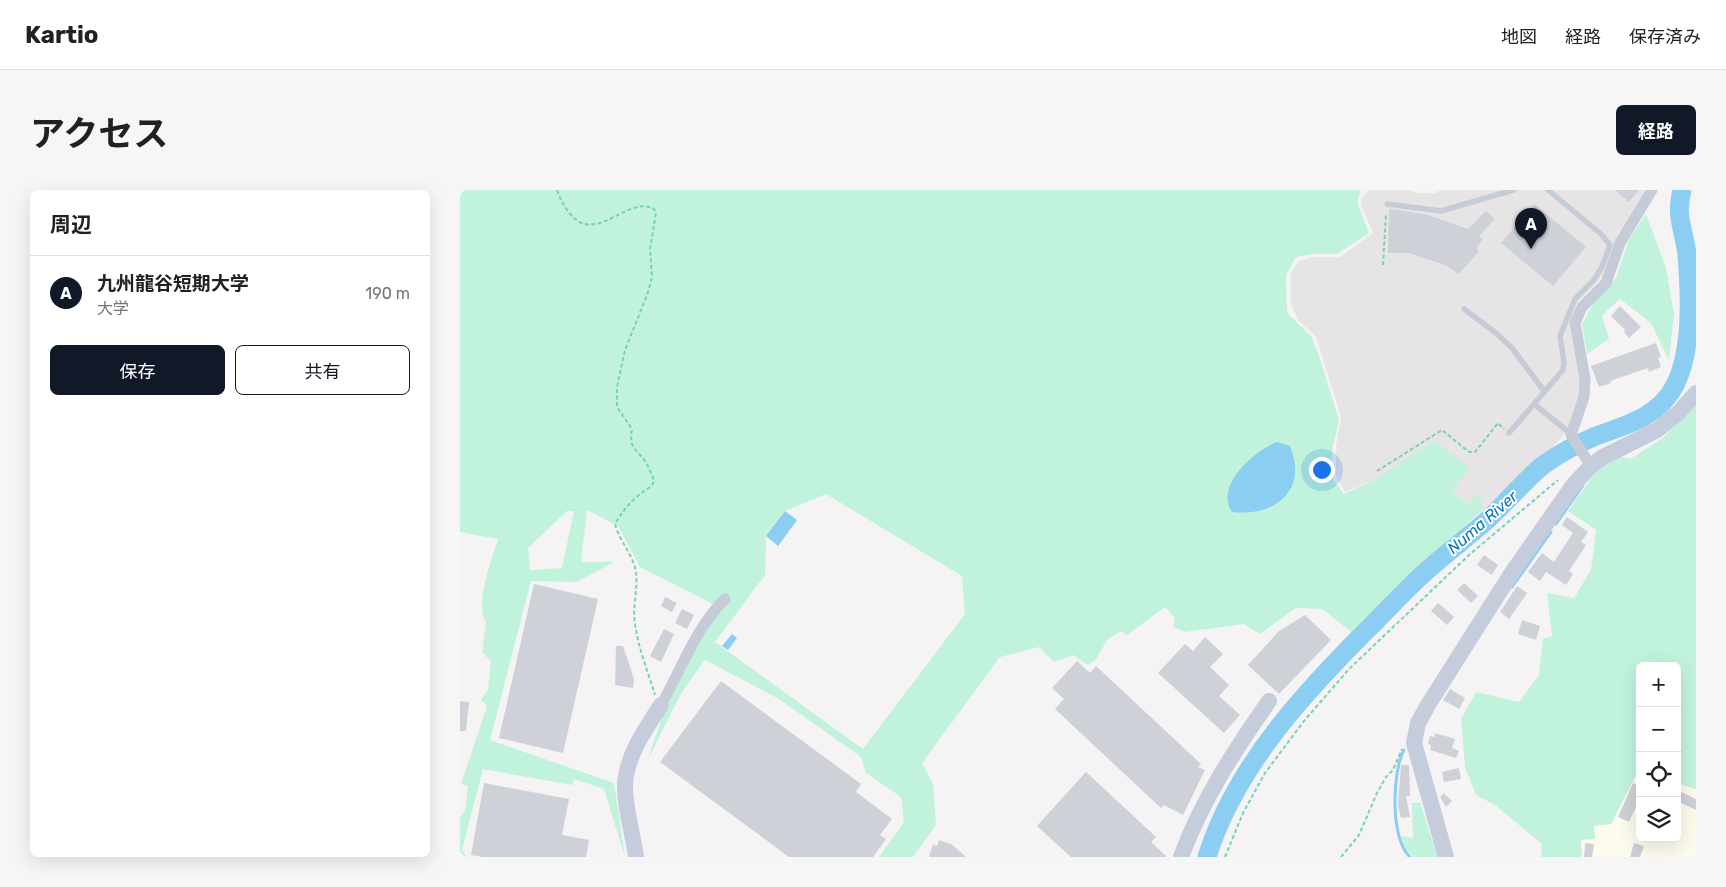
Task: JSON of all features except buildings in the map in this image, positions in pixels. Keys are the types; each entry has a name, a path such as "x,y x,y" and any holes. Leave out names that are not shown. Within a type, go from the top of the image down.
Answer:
{"street":[{"path":"1588,463 1571,435 1584,397 1585,378 1576,324 1582,307 1606,283 1620,243 1652,190"},
{"path":"1446,857 1414,743 1418,723 1511,574 1588,463 1657,430 1678,413 1696,393"},
{"path":"636,857 625,783 629,764 694,639 711,613 724,599"},
{"path":"1181,857 1205,802 1227,760 1269,701"}],"lane":[{"path":"1387,204 1446,210 1513,190"},
{"path":"1509,434 1563,370 1564,363 1560,336 1570,309 1575,299 1594,280 1602,267 1610,245 1601,234 1548,190"},
{"path":"1464,309 1496,333 1512,348 1544,391"},
{"path":"1534,404 1571,435"}],"path":[{"path":"557,190 568,213 578,221 587,224 600,223 638,207 649,206 656,213 651,239 652,277 648,295 625,350 617,387 618,406 632,430 630,441 634,450 645,461 654,480 652,486 639,493 625,508 616,524 617,531 628,549 636,574 633,603 635,625 656,699 661,705"},
{"path":"1383,265 1387,204"},
{"path":"1376,471 1442,430 1469,452 1475,452 1498,424 1509,434"},
{"path":"1225,857 1243,813 1265,773 1304,721 1349,669 1469,555 1558,480"},
{"path":"1341,857 1359,835 1377,794 1386,777 1393,770 1398,754 1405,744 1414,743"}],"shaded area":[{"path":"1370,190 1408,190 1417,193 1435,193 1441,190 1647,190 1614,245 1603,276 1577,303 1573,314 1570,328 1581,386 1575,415 1562,438 1466,525 1452,543 1353,633 1374,480 1345,492 1336,476 1336,447 1341,417 1316,337 1298,320 1291,304 1290,275 1298,262 1311,257 1340,257 1373,233 1361,205 1362,198"},
{"path":"1636,775 1636,842 1681,842 1681,784 1696,789 1696,857 1582,857 1581,840 1595,839 1594,826 1611,824"}],"green space":[{"path":"460,190 1361,190 1357,202 1369,233 1337,254 1313,254 1296,257 1286,275 1287,313 1312,337 1339,420 1332,451 1333,480 1344,494 1374,480 1434,441 1469,468 1452,491 1468,505 1477,494 1482,499 1481,511 1466,525 1452,543 1353,633 1322,609 1296,608 1260,634 1244,624 1185,632 1173,627 1175,618 1165,607 1127,635 1121,631 1107,640 1095,661 1087,665 1074,655 1054,662 1039,647 1000,657 922,763 933,784 936,825 913,857 879,857 904,822 901,797 866,773 861,757 779,699 705,660 682,692 647,761 663,715 717,606 640,567 618,526 587,510 581,562 614,562 577,582 531,581 490,740 614,783 625,857 604,789 574,779 572,785 483,769 462,850 467,857 460,857 460,818 465,811 468,786 461,784 487,706 481,700 488,689 491,661 482,652 486,623 482,605 485,582 498,539 460,532","holes":["826,494 962,576 965,614 863,749 715,642 765,575 766,537 785,511","567,511 574,511 562,568 530,570 528,548"]},
{"path":"1646,214 1666,268 1674,314 1669,360 1651,323 1620,299 1602,315 1609,339 1587,354 1582,324 1597,297 1616,278 1629,239"},
{"path":"1696,402 1696,789 1681,784 1681,662 1636,662 1636,775 1611,824 1594,826 1595,839 1581,840 1582,857 1541,857 1542,844 1495,805 1476,795 1465,767 1461,719 1476,692 1519,702 1539,675 1543,639 1552,636 1547,593 1574,598 1591,570 1596,530 1568,511 1595,473 1619,456 1630,459 1663,438"},
{"path":"1412,803 1420,803 1438,857 1414,857 1406,850 1401,836 1413,838"}],"water":[{"path":"1277,442 1290,446 1295,476 1291,488 1274,505 1262,510 1232,512 1228,502 1228,491 1233,480 1248,461 1268,446"},
{"path":"785,511 797,520 778,546 766,536"},
{"path":"732,634 737,638 728,650 722,646"}],"waterway":[{"name":"Numa River","path":"1207,857 1220,823 1236,790 1278,729 1326,672 1410,586 1485,522 1542,466 1582,442 1641,418 1660,405 1668,396 1681,371 1689,321 1687,255 1679,208 1682,190"},
{"path":"1556,524 1583,485"},
{"path":"1512,587 1551,532"},
{"path":"1404,750 1397,773 1395,805 1399,836 1410,857"}],"place":[{"name":"九州龍谷短期大学","path":"1531,249"}]}
